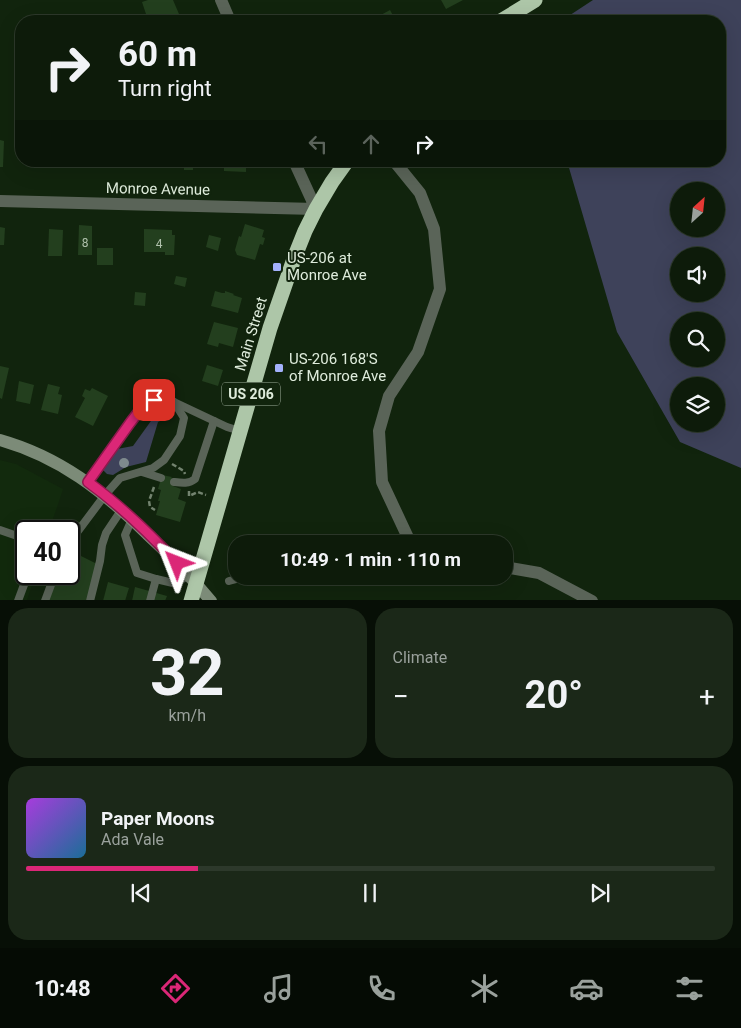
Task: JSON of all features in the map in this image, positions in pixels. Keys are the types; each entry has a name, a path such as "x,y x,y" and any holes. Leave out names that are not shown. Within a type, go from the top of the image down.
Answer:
{"highway":[{"path":"511,15 535,0"},
{"name":"Main Street","path":"193,580 294,256 316,209 343,167"},
{"name":"US 206","path":"193,580 193,600"}],"street":[{"path":"221,0 227,15"},
{"path":"297,167 316,209"},
{"path":"399,167 420,193 434,229 440,289 418,352 389,396 379,431 382,482 408,535"},
{"name":"Monroe Avenue","path":"0,201 316,209"},
{"path":"0,440 42,455 88,482 132,518 211,600"},
{"path":"513,569 539,573 592,600"}],"lane":[{"path":"88,482 143,406 154,400 174,402 240,431"},
{"path":"80,528 120,478 153,468 164,460 180,436 184,418 174,402"},
{"path":"174,482 187,483 195,479 214,421"},
{"path":"141,472 161,478"},
{"path":"90,600 106,532 122,509"},
{"path":"132,518 125,534 137,573 173,583 193,580"},
{"path":"0,530 15,535"},
{"path":"150,600 156,579"},
{"path":"18,600 24,585"},
{"path":"45,600 51,585"}],"path":[{"path":"155,484 149,501 150,507 155,510"},
{"path":"188,490 189,496 198,492 206,495"}],"shaded area":[{"path":"593,0 741,0 741,468 680,442 674,432 725,432 725,377 670,377 670,425 617,332 569,167 726,167 726,15 570,15"},
{"path":"156,405 168,408 170,416 158,422 146,462 126,467 113,475 107,474 103,470 103,466 111,453 117,449 133,446 156,414 145,415 146,412"},
{"path":"0,460 16,464 63,489 53,520 15,520 15,585 32,585 27,600 0,600"}],"building":[{"path":"148,0 173,0 179,14 146,15 142,2"},
{"path":"441,0 463,0 446,9"},
{"path":"390,10 393,15 381,15"},
{"path":"0,140 4,141 3,167 0,167"},
{"path":"193,167 193,170 184,170 184,168 176,168"},
{"path":"224,167 246,167 246,172 224,171"},
{"path":"245,224 264,230 262,237 265,238 263,245 260,244 255,260 237,255 235,250"},
{"path":"79,225 92,226 92,255 78,255"},
{"path":"0,227 5,228 4,245 0,245"},
{"path":"49,229 63,230 62,256 48,256"},
{"path":"144,229 172,230 172,235 175,235 174,255 165,255 165,252 144,252"},
{"path":"209,235 221,238 218,251 206,247"},
{"path":"97,248 113,248 113,265 97,265"},
{"path":"176,276 187,278 185,287 174,284"},
{"path":"215,291 225,293 225,291 242,298 238,313 211,306"},
{"path":"135,292 146,293 145,306 134,305"},
{"path":"214,322 238,328 233,347 219,343 218,347 207,344"},
{"path":"207,365 223,370 218,386 202,381"},
{"path":"0,366 9,368 2,399 0,398"},
{"path":"19,381 34,385 30,404 16,401"},
{"path":"48,384 60,387 58,394 62,395 58,414 41,410"},
{"path":"92,388 108,396 93,426 75,417 85,398 82,396 85,389 90,391"},
{"path":"162,475 175,479 173,486 181,489 178,499 186,502 180,522 156,515 161,490 158,489"},
{"path":"80,556 97,564 86,600 48,600 55,585 80,585"},
{"path":"108,582 129,588 125,600 103,600"},
{"path":"135,587 167,596 165,600 132,600"}],"place":[{"name":"US-206 at Monroe Ave","path":"277,267"},
{"name":"US-206 168'S of Monroe Ave","path":"279,368"}],"route":[{"path":"154,400 143,406 88,482 122,509 177,563"}]}
